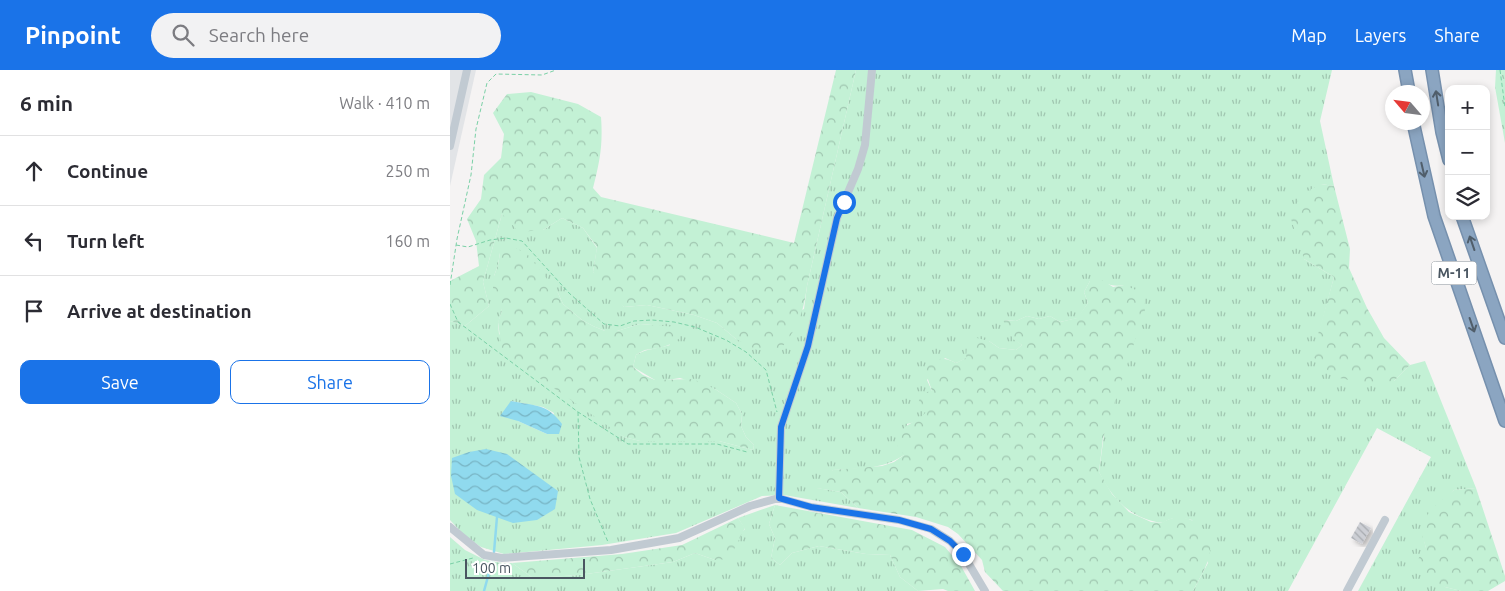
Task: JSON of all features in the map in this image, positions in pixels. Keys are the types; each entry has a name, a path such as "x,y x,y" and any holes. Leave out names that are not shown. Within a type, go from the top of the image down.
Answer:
{"highway":[{"path":"1405,70 1408,85"},
{"path":"1432,70 1445,144"},
{"name":"М-11","path":"1415,130 1434,216 1505,421"},
{"name":"М-11","path":"1463,220 1505,338"}],"lane":[{"path":"450,146 467,70"},
{"path":"779,498 781,427 808,346 837,218 858,169 865,145 872,70"},
{"path":"450,527 484,555 502,558 611,550 679,538 750,506 779,498 811,507 899,520 931,529 950,541 963,554 985,591"},
{"path":"1347,591 1385,520"}],"path":[{"path":"450,285 456,245 471,175 476,129 487,83 496,74 542,75 556,70"},
{"path":"1500,70 1505,107"},
{"path":"456,245 468,247 490,240 506,238 522,241 569,293 604,324 620,326 634,321 652,320 674,322 695,327 726,340 746,352 766,370 781,427"},
{"path":"450,304 458,322 578,412 628,444 717,444 747,452"},
{"path":"578,412 579,457 590,499 611,550"},
{"path":"450,564 484,555"}],"shaded area":[{"path":"450,70 476,70 450,186"}],"green space":[{"path":"836,70 856,70 804,305 799,320 780,350 757,350 736,339 717,323 694,315 647,305 624,307 605,292 593,272 597,247 583,228 562,218 543,230 519,232 502,214 483,282 489,306 465,326 450,321 450,281 479,266 476,241 467,219 481,199 484,175 501,158 504,134 493,113 507,94 531,92 578,104 601,117 602,136 593,188 601,197 794,243"},
{"path":"856,70 1332,70 1320,121 1334,186 1321,184 1304,259 1334,277 1313,356 1394,381 1410,365 1425,361 1476,488 1454,490 1421,528 1426,548 1445,587 1461,591 1358,591 1431,457 1377,428 1288,591 1193,591 1208,563 1192,520 1173,518 1163,523 1141,517 1117,499 1099,472 1124,285 1095,281 1090,281 1084,292 1088,303 1078,318 1060,322 1050,316 1039,319 1027,316 1016,321 1004,320 1013,338 1022,345 1016,350 999,348 989,341 967,358 956,363 945,358 927,380 932,391 927,412 919,421 907,424 904,455 879,466 833,470 817,488 841,492 858,508 784,495 762,496 676,533 602,545 504,554 481,547 464,535 450,520 450,321 465,326 489,306 483,282 502,214 543,230 562,218 583,228 597,248 593,272 624,307 647,305 694,315 717,323 736,339 804,309 807,286","holes":["500,253 558,293 563,304 582,320 593,326 605,331 617,331 640,324 652,325 670,345 636,355 633,367 655,380 680,378 715,389 736,403 742,414 741,426 746,437 754,445 753,450 719,441 640,441 624,437 499,334 498,323 502,311 494,276","511,401 543,407 554,413 547,434 518,421"]},
{"path":"1496,70 1505,70 1505,143 1495,87"},
{"path":"1321,184 1334,186 1350,249 1349,268 1367,308 1384,338 1410,365 1394,381 1367,384 1335,377 1312,356 1334,277 1304,259 1291,219 1300,195"},
{"path":"507,243 528,255 558,293 563,304 582,320 593,326 605,331 617,331 640,324 677,327 680,338 667,346 645,350 636,355 633,367 643,375 655,380 693,379 715,389 736,403 742,414 741,426 746,437 754,445 753,450 719,441 640,441 624,437 502,352 498,322 502,311 493,288 500,253"},
{"path":"1102,280 1113,287 1124,285 1136,290 1144,297 1145,310 1103,438 1099,472 1112,494 1129,512 1151,522 1162,523 1170,519 1179,518 1195,522 1202,527 1210,543 1210,552 1193,591 1003,591 985,572 982,560 958,534 948,527 916,517 858,508 841,492 816,488 822,476 833,470 882,466 894,462 904,455 897,445 899,437 905,427 926,412 918,403 922,393 932,391 924,368 928,365 939,359 946,359 956,363 966,358 967,345 977,338 989,341 999,348 1016,350 1022,345 1013,339 1003,320 1016,321 1027,316 1039,319 1050,316 1060,322 1077,318 1088,303 1084,292 1090,281"},
{"path":"1476,488 1505,581 1488,591 1461,591 1445,587 1410,570 1426,548 1420,528 1431,509 1454,490"},
{"path":"775,505 769,524 775,538 771,558 780,565 792,553 819,546 866,554 890,555 900,577 918,591 450,591 450,537 465,550 485,560 512,563 533,578 579,575 673,562 695,553 715,560 745,529 738,518"},
{"path":"775,505 912,530 945,547 961,566 975,591 948,591 943,589 918,591 900,577 890,555 866,554 819,546 792,553 780,565 771,558 775,538 769,524"},
{"path":"738,518 745,528 729,559 715,560 695,553 673,562 579,575 533,578 512,563 622,554 682,545"}],"water":[{"path":"511,401 540,406 551,412 562,424 559,434 547,434 518,421 500,416"},
{"path":"486,449 507,454 558,491 555,509 537,520 513,523 477,510 455,494 451,476 452,458"}],"building":[{"path":"1360,522 1371,528 1362,544 1351,538"}],"waterway":[{"path":"494,552 497,517"},
{"path":"484,591 492,562"}],"route":[{"path":"844,202 837,218 808,346 781,427 779,498 811,507 899,520 931,529 950,541 963,554"}]}
